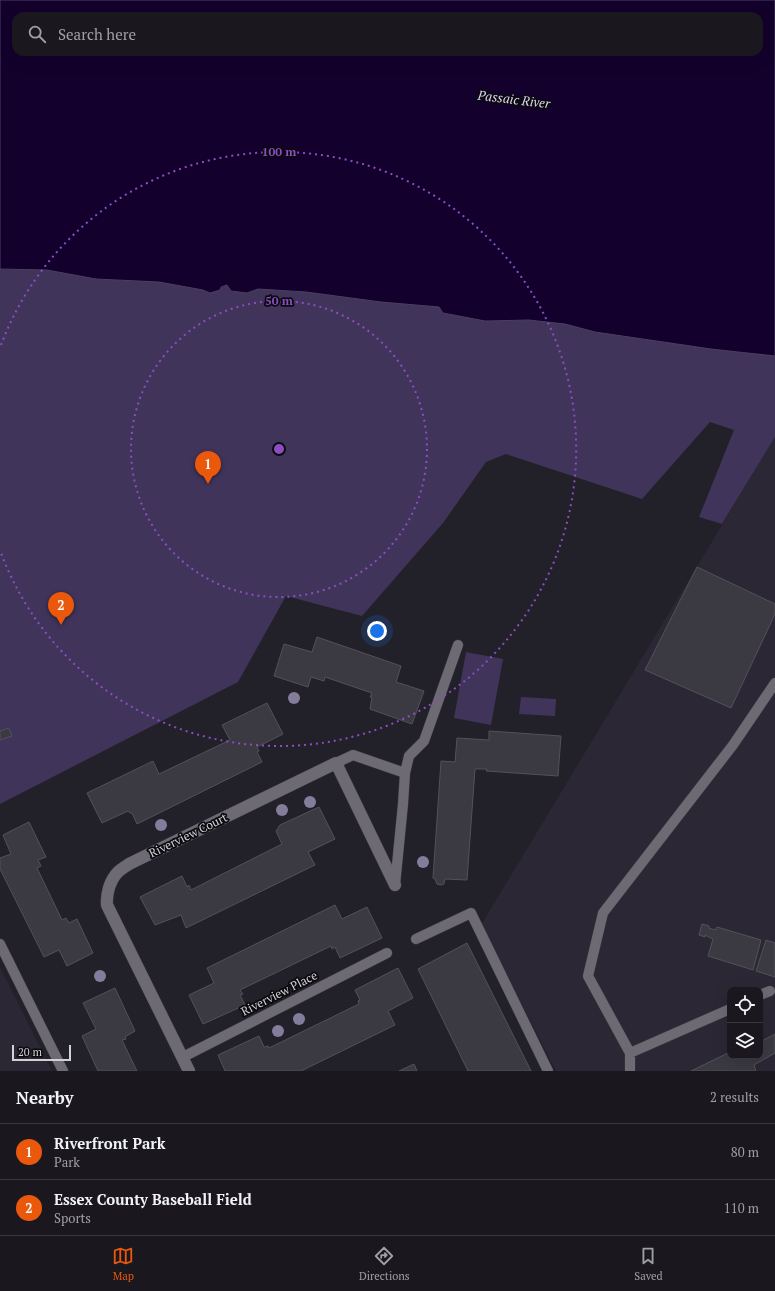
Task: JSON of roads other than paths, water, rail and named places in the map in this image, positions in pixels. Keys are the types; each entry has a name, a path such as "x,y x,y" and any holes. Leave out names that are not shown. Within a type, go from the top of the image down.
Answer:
{"street":[{"path":"336,763 395,885"},
{"name":"Riverview Court","path":"190,1071 107,905 106,900 110,884 118,872 129,864 336,763"}],"lane":[{"path":"395,885 405,773 409,756 424,741 458,645"},
{"path":"630,1071 630,1053 588,976 603,913 733,745 775,683"},
{"path":"336,763 353,755 405,773"},
{"path":"416,939 471,913 548,1071"},
{"path":"0,944 63,1071"},
{"name":"Riverview Place","path":"183,1057 387,953"},
{"path":"763,994 770,991"},
{"path":"630,1053 727,1009"}],"water":[{"name":"Passaic River","path":"0,0 775,0 775,356 711,349 595,332 565,324 529,320 485,321 443,313 439,307 381,302 306,292 258,289 247,293 231,291 227,285 221,287 220,290 210,293 203,290 159,282 96,279 47,270 0,269"}],"place":[{"name":"Riverfront Park","path":"208,484"},
{"name":"Essex County Baseball Field","path":"61,625"}]}
